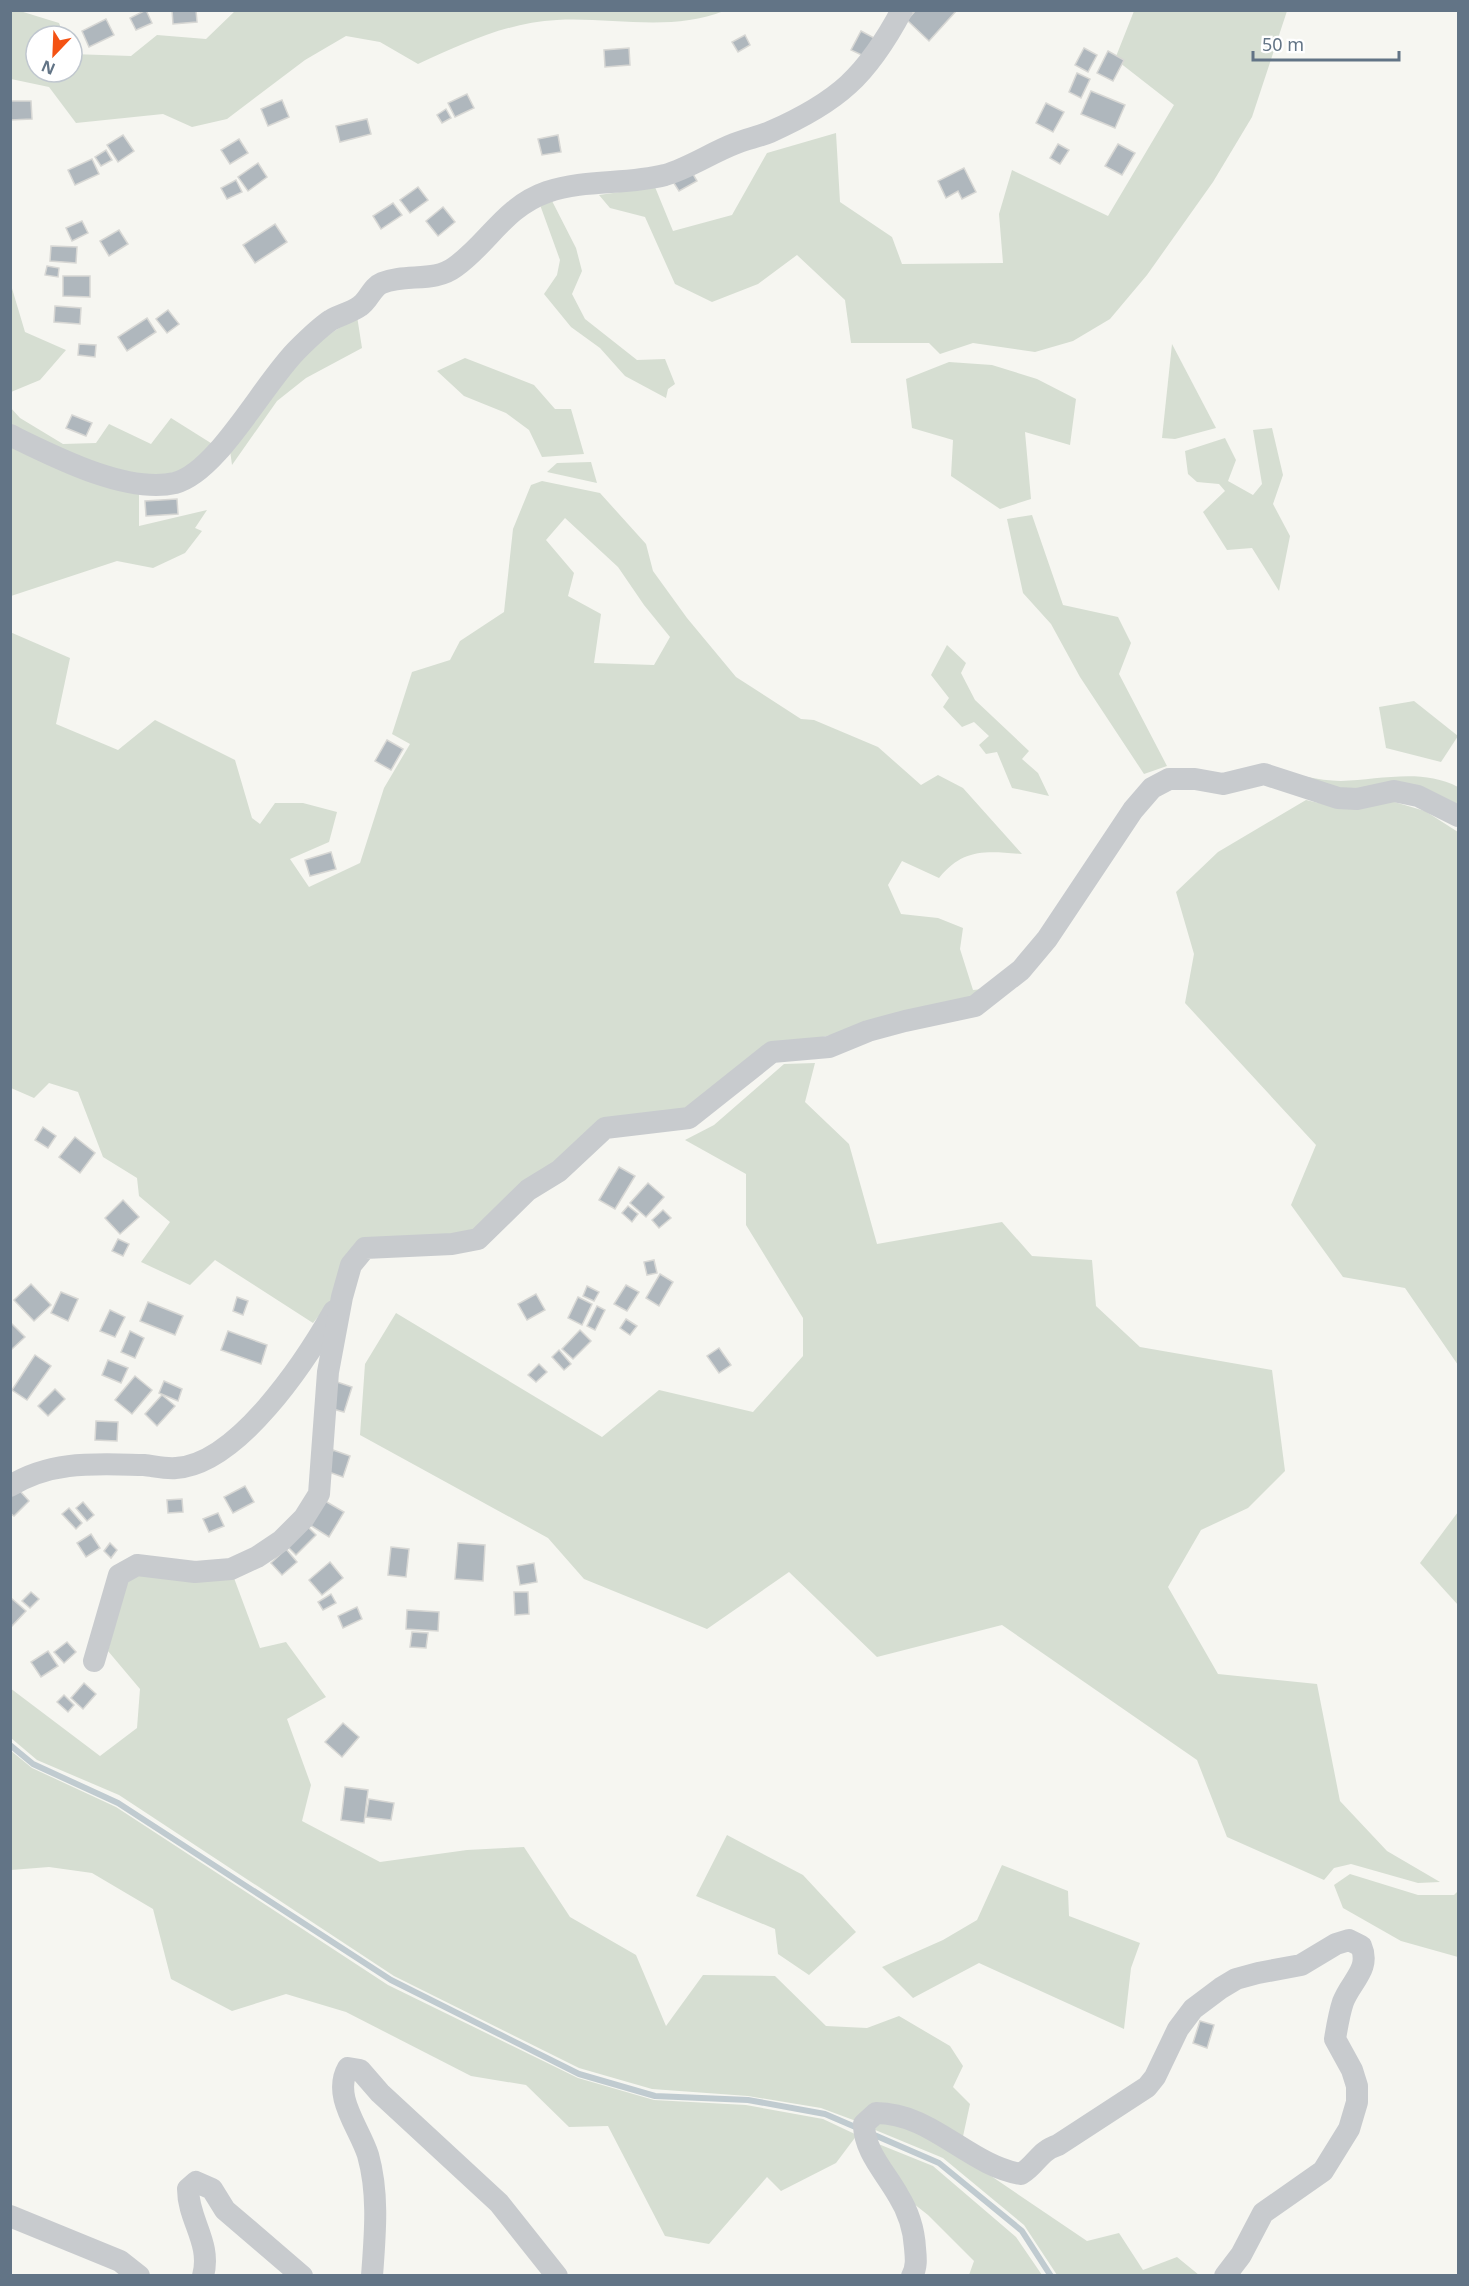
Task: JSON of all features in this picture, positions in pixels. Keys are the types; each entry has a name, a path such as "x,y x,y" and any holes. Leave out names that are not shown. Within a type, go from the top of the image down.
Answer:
{"street":[{"path":"10,435 52,455 100,473 140,483 175,483 202,470 265,387 297,350 330,321 361,306 379,284 402,278 432,277 453,269 477,248 503,218 545,193 600,182 665,175 734,144 768,133 806,114 843,92 866,68 889,35 902,10"},
{"path":"94,1661 119,1575 137,1565 195,1572 231,1569 258,1557 281,1541 304,1518 319,1494 328,1372 342,1297 351,1265 365,1248 452,1244 478,1239 528,1190 559,1171 605,1128 689,1118 772,1052 829,1047 868,1031 975,1006 1021,970 1047,939 1133,810 1152,788 1169,779 1195,779 1222,784 1264,774 1338,798 1357,799 1394,791 1418,796 1458,816"},
{"path":"10,1486 32,1473 67,1465 137,1465 174,1468 196,1465 220,1452 261,1416 322,1332 342,1297"},
{"path":"912,2276 915,2270 914,2233 907,2212 864,2140 864,2124 876,2113 895,2113 926,2126 987,2163 1021,2174 1033,2166 1044,2150 1058,2145 1147,2087 1155,2077 1178,2029 1193,2009 1221,1988 1236,1979 1258,1972 1301,1965 1336,1944 1349,1940 1361,1946 1365,1956 1362,1970 1344,2000 1335,2039 1352,2070 1357,2086 1357,2102 1349,2129 1337,2152 1323,2171 1263,2213 1241,2255 1225,2276"},
{"path":"372,2276 376,2223 375,2188 368,2154 342,2094 342,2078 348,2067 360,2070 380,2093 499,2203 557,2276"},
{"path":"203,2276 207,2250 188,2203 188,2189 196,2182 212,2189 225,2210 302,2276"},
{"path":"10,2216 120,2261 139,2276"}],"shaded area":[{"path":"10,11 20,11 59,23 24,24 24,82 11,79"},
{"path":"235,11 724,11 684,21 557,20 520,25 486,35 418,64 380,42 346,36 305,60 227,119 192,127 163,114 76,123 49,87 35,84 84,84 84,54 131,56 157,35 206,39"},
{"path":"1134,11 1287,11 1252,117 1213,182 1147,275 1110,319 1073,341 1035,352 973,343 940,354 929,343 851,343 845,300 797,255 758,284 712,302 675,284 645,217 610,208 599,195 655,187 673,231 732,215 767,153 836,133 840,202 892,237 902,264 1003,263 999,214 1012,170 1108,216 1174,105 1115,59"},
{"path":"550,197 576,248 582,271 572,294 585,319 637,360 665,359 675,384 668,389 666,398 625,376 600,348 571,327 544,294 557,275 560,260 539,202"},
{"path":"11,285 25,332 66,350 40,380 11,392"},
{"path":"357,316 362,348 306,378 277,401 232,465 229,443 303,352"},
{"path":"1172,344 1216,428 1175,439 1162,438"},
{"path":"465,358 534,385 555,409 571,409 584,454 542,457 529,430 506,413 464,396 437,371"},
{"path":"949,362 992,365 1037,379 1076,399 1070,445 1025,432 1031,499 1000,509 951,476 953,440 912,428 906,379"},
{"path":"10,407 20,418 63,444 96,443 109,424 151,444 171,418 214,445 195,465 175,474 153,476 128,473 77,458 11,429"},
{"path":"1272,428 1283,475 1273,504 1290,536 1279,591 1252,548 1227,550 1203,512 1225,491 1219,484 1197,482 1188,474 1185,451 1225,438 1236,460 1228,481 1253,495 1262,484 1253,430"},
{"path":"10,443 139,491 139,526 207,510 195,528 202,531 185,553 153,568 117,561 11,596"},
{"path":"591,462 597,483 547,472 557,463"},
{"path":"542,481 600,493 646,544 653,571 687,618 736,677 801,719 814,720 878,747 921,785 938,775 963,788 1022,854 986,852 966,856 948,868 939,878 902,861 888,885 901,914 938,918 963,928 960,949 973,990 994,988 967,1003 797,1043 686,1113 601,1126 475,1235 383,1239 313,1323 215,1260 190,1285 141,1262 170,1222 139,1196 137,1178 103,1157 78,1092 49,1083 34,1098 11,1088 10,632 70,658 56,724 118,750 155,720 235,760 252,818 260,824 275,803 303,803 337,812 329,842 290,859 309,887 360,863 384,788 410,744 392,734 412,672 450,660 460,641 504,612 513,529 531,485","holes":["565,518 618,567 670,637 654,665 594,663 601,614 568,596 574,573 546,540"]},
{"path":"1032,515 1063,605 1118,617 1131,643 1119,674 1167,766 1144,774 1080,677 1051,624 1023,593 1007,519"},
{"path":"947,645 966,663 961,673 975,700 1029,751 1022,759 1038,773 1049,796 1012,788 997,752 986,754 979,745 989,736 974,722 962,727 943,707 949,698 931,675"},
{"path":"1414,701 1458,736 1441,762 1386,748 1379,707"},
{"path":"1264,767 1331,781 1415,776 1444,781 1458,787 1458,809 1354,793"},
{"path":"1306,800 1345,809 1391,801 1425,811 1458,832 1458,1365 1405,1288 1343,1277 1291,1205 1316,1145 1185,1003 1194,954 1176,892 1218,852"},
{"path":"815,1063 805,1102 849,1144 877,1244 1002,1222 1032,1256 1092,1260 1096,1306 1140,1347 1272,1370 1285,1471 1248,1508 1201,1530 1168,1587 1218,1674 1317,1684 1340,1801 1387,1851 1440,1882 1418,1883 1351,1864 1334,1868 1324,1880 1227,1837 1197,1760 1002,1625 877,1657 789,1572 707,1629 584,1579 548,1538 360,1435 365,1364 396,1313 602,1437 659,1390 753,1412 803,1356 803,1318 746,1225 746,1174 685,1140 714,1125 784,1064"},
{"path":"1458,1512 1458,1605 1420,1563"},
{"path":"141,1574 234,1578 260,1648 286,1642 326,1697 287,1719 311,1785 302,1821 380,1862 467,1850 524,1847 570,1917 636,1955 666,2026 703,1975 775,1976 826,2026 867,2028 899,2016 950,2046 963,2066 953,2087 970,2104 962,2141 928,2120 856,2121 821,2108 748,2096 652,2089 579,2068 394,1976 119,1795 37,1760 11,1738 10,1688 100,1756 137,1728 140,1689 108,1651 126,1579"},
{"path":"10,1750 32,1768 116,1807 388,1985 578,2078 654,2100 746,2105 823,2119 857,2135 836,2163 781,2191 767,2177 709,2244 665,2236 608,2126 569,2127 526,2085 471,2076 346,2012 286,1994 232,2011 171,1979 153,1909 92,1873 49,1867 11,1870"},
{"path":"727,1835 803,1875 856,1932 809,1975 778,1954 775,1929 696,1896"},
{"path":"1002,1865 1068,1891 1069,1916 1140,1943 1131,1968 1124,2029 979,1963 913,1998 882,1967 943,1940 977,1920"},
{"path":"1350,1874 1418,1895 1454,1895 1458,1891 1458,1957 1401,1941 1343,1908 1334,1885"},
{"path":"896,2119 966,2159 1087,2241 1119,2233 1143,2270 1177,2257 1199,2275 1057,2275 1024,2225 943,2158 868,2127"},
{"path":"871,2141 933,2166 1016,2237 1042,2275 969,2275 974,2261 928,2215 909,2200"}],"building":[{"path":"146,10 152,23 136,30 130,18"},
{"path":"172,10 196,10 197,22 173,24"},
{"path":"916,10 957,10 929,41 907,20"},
{"path":"106,19 114,35 89,47 84,30"},
{"path":"861,31 876,39 866,57 851,50"},
{"path":"745,35 750,45 738,52 732,42"},
{"path":"629,48 630,65 605,67 604,50"},
{"path":"1084,48 1097,55 1088,72 1075,65"},
{"path":"1108,51 1124,60 1113,81 1097,73"},
{"path":"1077,73 1090,79 1081,98 1069,92"},
{"path":"1091,91 1125,105 1115,128 1081,114"},
{"path":"467,94 474,108 455,117 448,103"},
{"path":"282,100 289,117 268,126 261,109"},
{"path":"10,101 31,101 32,119 10,120"},
{"path":"1046,103 1064,112 1053,132 1036,123"},
{"path":"446,109 451,118 442,123 437,115"},
{"path":"367,119 371,134 340,142 336,126"},
{"path":"123,135 134,151 118,162 107,145"},
{"path":"558,135 561,152 542,155 538,139"},
{"path":"239,139 248,153 230,164 221,150"},
{"path":"1058,144 1069,150 1060,164 1050,158"},
{"path":"1118,144 1135,153 1122,175 1105,166"},
{"path":"106,150 112,160 101,166 95,157"},
{"path":"92,159 99,174 75,185 68,170"},
{"path":"258,163 267,177 248,191 238,177"},
{"path":"964,168 976,192 962,199 958,191 946,198 938,181"},
{"path":"690,169 697,181 679,191 672,180"},
{"path":"236,180 242,192 227,199 221,188"},
{"path":"418,187 428,200 410,213 400,200"},
{"path":"393,203 402,215 381,229 373,216"},
{"path":"443,207 455,222 438,236 426,221"},
{"path":"82,221 88,233 72,241 66,228"},
{"path":"275,224 287,242 255,263 243,245"},
{"path":"119,230 128,244 109,256 100,241"},
{"path":"51,246 77,247 76,263 50,261"},
{"path":"47,266 59,268 58,277 45,275"},
{"path":"63,276 90,276 90,297 63,296"},
{"path":"55,306 81,308 80,324 54,322"},
{"path":"168,310 179,324 167,333 156,319"},
{"path":"147,318 156,332 127,351 118,337"},
{"path":"79,344 96,345 95,357 78,355"},
{"path":"72,415 92,423 86,436 66,428"},
{"path":"177,499 178,514 146,516 145,501"},
{"path":"387,740 403,749 391,770 375,761"},
{"path":"331,852 336,869 310,876 305,860"},
{"path":"43,1127 56,1136 48,1148 35,1140"},
{"path":"75,1137 95,1153 80,1173 59,1157"},
{"path":"619,1167 635,1176 615,1209 599,1200"},
{"path":"648,1183 664,1197 646,1217 630,1203"},
{"path":"123,1200 139,1217 120,1234 105,1218"},
{"path":"628,1206 638,1214 632,1222 622,1213"},
{"path":"663,1210 671,1218 659,1228 652,1220"},
{"path":"118,1239 129,1244 123,1256 112,1251"},
{"path":"654,1260 657,1273 647,1275 644,1262"},
{"path":"660,1274 673,1282 659,1306 646,1298"},
{"path":"31,1284 51,1305 34,1321 14,1300"},
{"path":"626,1285 639,1292 627,1311 614,1304"},
{"path":"587,1286 599,1292 594,1301 583,1296"},
{"path":"61,1292 78,1299 68,1321 51,1313"},
{"path":"536,1294 545,1310 527,1320 518,1304"},
{"path":"237,1297 248,1301 243,1315 233,1311"},
{"path":"578,1297 592,1304 582,1325 568,1318"},
{"path":"148,1302 183,1316 175,1335 140,1321"},
{"path":"597,1306 605,1310 595,1330 587,1326"},
{"path":"110,1310 125,1317 115,1337 100,1331"},
{"path":"626,1319 637,1326 630,1335 620,1328"},
{"path":"11,1323 25,1337 12,1349 10,1347"},
{"path":"580,1330 591,1341 573,1359 562,1349"},
{"path":"130,1331 144,1338 135,1358 121,1352"},
{"path":"228,1331 267,1345 261,1364 221,1350"},
{"path":"719,1348 731,1365 719,1373 707,1356"},
{"path":"559,1350 571,1364 564,1370 552,1357"},
{"path":"35,1355 51,1366 27,1400 12,1390"},
{"path":"108,1360 128,1368 121,1383 102,1375"},
{"path":"539,1364 547,1372 536,1382 528,1375"},
{"path":"135,1376 152,1390 132,1414 115,1400"},
{"path":"164,1381 182,1389 178,1401 159,1393"},
{"path":"337,1382 352,1387 344,1412 329,1408"},
{"path":"55,1389 65,1399 48,1416 38,1406"},
{"path":"162,1395 175,1406 157,1426 145,1414"},
{"path":"96,1421 118,1422 117,1441 95,1440"},
{"path":"333,1450 350,1456 343,1477 326,1471"},
{"path":"245,1486 254,1502 233,1513 224,1497"},
{"path":"18,1489 29,1501 14,1516 10,1513 10,1496"},
{"path":"182,1499 183,1512 168,1513 167,1500"},
{"path":"325,1501 344,1512 329,1537 310,1525"},
{"path":"83,1502 94,1515 87,1521 76,1508"},
{"path":"69,1508 82,1523 76,1529 62,1514"},
{"path":"218,1513 224,1526 209,1532 203,1519"},
{"path":"304,1523 316,1535 296,1555 285,1544"},
{"path":"91,1534 100,1548 86,1557 77,1543"},
{"path":"110,1543 117,1550 111,1558 104,1551"},
{"path":"458,1543 485,1545 483,1581 455,1579"},
{"path":"391,1547 409,1549 406,1577 388,1575"},
{"path":"286,1549 297,1562 282,1575 271,1563"},
{"path":"330,1562 343,1578 322,1595 309,1580"},
{"path":"534,1563 537,1582 520,1585 517,1566"},
{"path":"31,1592 39,1599 30,1608 22,1601"},
{"path":"514,1592 528,1592 529,1614 515,1615"},
{"path":"331,1594 336,1603 323,1610 318,1602"},
{"path":"10,1598 26,1611 10,1628"},
{"path":"357,1607 362,1619 343,1628 338,1616"},
{"path":"407,1610 439,1612 438,1631 406,1629"},
{"path":"412,1632 428,1633 426,1648 410,1647"},
{"path":"67,1642 76,1652 64,1663 54,1652"},
{"path":"48,1651 58,1666 41,1677 31,1662"},
{"path":"84,1683 96,1694 83,1709 71,1698"},
{"path":"64,1695 74,1705 68,1712 57,1702"},
{"path":"343,1723 359,1737 342,1757 325,1742"},
{"path":"345,1787 368,1790 364,1823 341,1820"},
{"path":"369,1799 394,1803 391,1820 366,1817"},
{"path":"1200,2021 1214,2025 1207,2048 1193,2043"}],"waterway":[{"path":"10,1745 33,1764 118,1803 391,1980 579,2074 655,2096 748,2100 825,2114 860,2129"},
{"path":"872,2134 939,2163 1022,2231 1051,2276"}]}
